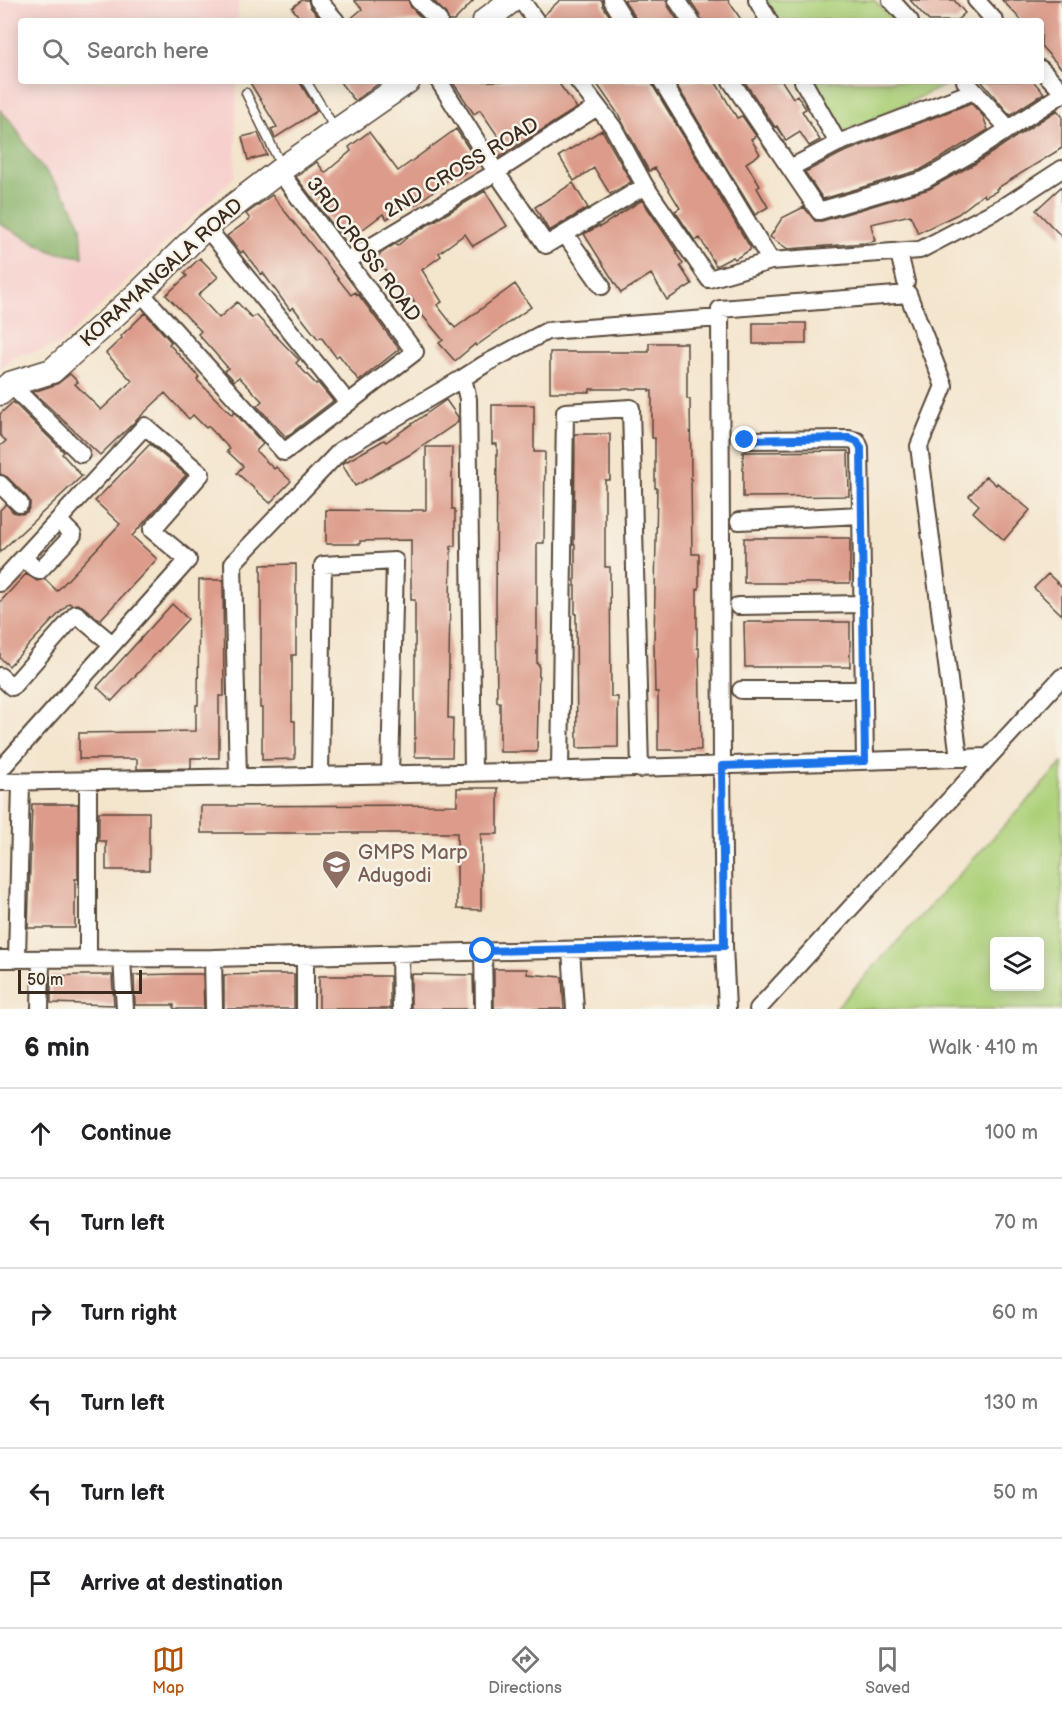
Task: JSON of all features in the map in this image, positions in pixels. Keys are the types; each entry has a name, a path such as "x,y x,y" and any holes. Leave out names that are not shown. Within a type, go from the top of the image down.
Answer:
{"street":[{"path":"318,0 333,18"},
{"path":"418,0 437,18"},
{"path":"489,18 512,0"},
{"path":"521,0 534,18"},
{"path":"612,0 623,18"},
{"path":"676,0 689,18"},
{"path":"757,0 767,18"},
{"path":"891,0 907,18"},
{"path":"976,0 992,18"},
{"path":"733,84 819,211 924,180 970,154 1062,93 1044,72"},
{"name":"KORAMANGALA ROAD","path":"5,388 52,371 140,292 206,227 396,84"},
{"path":"441,84 496,172 546,244 645,186"},
{"path":"580,84 613,127 645,186 709,279 771,261 920,250 1010,203 1062,169"},
{"path":"664,84 771,261"},
{"path":"805,84 838,143"},
{"path":"790,168 838,143 969,86 1009,129"},
{"name":"2ND CROSS ROAD","path":"347,261 496,172 597,108"},
{"name":"3RD CROSS ROAD","path":"281,170 415,352 348,403"},
{"path":"140,292 284,452 348,403 206,227"},
{"path":"565,234 602,286"},
{"path":"899,253 906,282"},
{"path":"727,1009 722,766 720,309 908,294 944,386 919,446 959,758"},
{"path":"238,778 233,562 341,450 485,364 547,331 720,318"},
{"path":"464,378 468,399 473,773"},
{"path":"5,388 81,454"},
{"path":"560,771 565,412 631,408 640,768"},
{"path":"0,583 145,426 201,474 152,530 188,560 0,770"},
{"path":"745,440 849,438 857,441 861,448 865,761"},
{"path":"0,484 20,504"},
{"path":"739,521 861,515"},
{"path":"321,776 323,565 395,561 390,775"},
{"path":"738,606 863,604"},
{"path":"0,676 12,687 76,614 112,644"},
{"path":"758,1009 1062,677"},
{"path":"741,690 864,690"},
{"path":"0,782 560,771 989,757"},
{"path":"88,781 88,958"},
{"path":"21,782 8,959 213,958 724,946"},
{"path":"570,950 575,1009"},
{"path":"483,951 484,1009"},
{"path":"400,953 401,1009"},
{"path":"304,956 305,1009"},
{"path":"122,958 125,1009"},
{"path":"213,958 214,1009"},
{"path":"40,959 40,1009"}],"lane":[{"path":"308,84 336,131"},
{"path":"246,93 281,170"}],"shaded area":[{"path":"0,0 238,0 238,18 18,18 18,84 237,84 235,176 60,345 13,357 0,370"}],"green space":[{"path":"764,0 874,0 891,18 774,18"},
{"path":"815,84 948,84 845,132"},
{"path":"0,110 14,125 30,152 68,199 81,226 83,257 53,252 0,224"},
{"path":"1062,763 1062,1009 835,1009"}],"building":[{"path":"302,0 308,0 310,7 319,18 300,18 292,8"},
{"path":"354,0 408,0 421,18 352,18 362,9"},
{"path":"433,0 474,0 457,18 448,18"},
{"path":"560,0 602,0 611,18 545,18 544,15"},
{"path":"624,0 667,0 676,18 634,18"},
{"path":"690,0 728,0 740,18 700,18"},
{"path":"910,0 954,0 965,13 959,18 926,18"},
{"path":"1002,0 1062,0 1062,69 1044,49 1044,18 1019,18"},
{"path":"251,84 301,84 317,111 275,138 271,129 277,127"},
{"path":"341,84 378,84 355,101"},
{"path":"454,84 559,84 577,108 499,157 491,144 500,139 480,110 474,114"},
{"path":"597,84 653,84 750,250 716,266 700,238 695,241 675,211 680,208 655,168 649,171 618,114"},
{"path":"676,84 717,84 737,118 742,116 756,136 751,139 760,154 746,163 760,186 757,188 768,207 755,215"},
{"path":"746,84 784,84 793,98 797,95 806,109 802,111 820,140 809,146 800,132 786,141 777,126 775,127"},
{"path":"984,84 1036,84 1044,93 1010,115"},
{"path":"971,103 983,116 988,130 920,170 823,199 805,172 842,153"},
{"path":"1057,110 1062,116 1062,148 996,189 997,191 985,197 984,194 958,214 918,233 910,215 871,224 875,241 865,243 788,249 770,237 782,218 804,207 815,221 822,221 929,189 976,163"},
{"path":"456,129 478,163 458,177 456,174 415,205 412,201 387,219 383,214 346,242 296,177 317,162 325,173 351,151 349,147 369,132 398,171"},
{"path":"602,130 631,182 610,194 594,168 574,181 559,156"},
{"path":"258,133 267,155 248,160 242,137"},
{"path":"573,183 588,208 549,231 535,207"},
{"path":"1062,186 1062,237 1036,210"},
{"path":"485,191 507,226 473,246 465,234 439,253 441,256 422,270 442,302 437,305 455,328 515,284 531,307 476,346 475,344 455,361 439,343 443,340 422,315 411,297 407,300 376,257"},
{"path":"272,195 351,295 355,292 358,294 399,349 359,381 339,355 336,357 321,337 318,339 293,307 290,310 263,273 261,274 243,251 241,253 227,236 250,219 246,214"},
{"path":"642,200 677,252 683,264 680,266 692,284 667,300 651,274 621,293 584,234 600,227"},
{"path":"200,258 218,277 198,295 219,318 237,302 252,318 256,315 299,360 296,363 316,384 318,383 333,401 286,437 257,406 262,401 239,377 234,381 225,371 228,368 198,334 201,331 166,295 187,276 184,273"},
{"path":"145,313 199,377 197,380 232,415 234,412 263,444 256,451 274,469 276,467 291,481 270,503 237,473 243,466 227,451 230,449 208,426 206,428 193,415 189,419 165,393 100,455 33,392 57,384 70,374 78,382 75,384 101,410 132,381 106,353"},
{"path":"753,323 806,323 806,344 753,344"},
{"path":"649,343 687,343 692,554 699,554 697,648 699,648 701,750 658,750 658,692 655,692 654,644 657,488 655,488 655,438 652,438 652,391 649,389 590,389 590,392 550,392 550,352 649,352"},
{"path":"446,400 458,417 458,422 411,454 355,486 342,464 384,440 386,442"},
{"path":"13,402 64,452 62,454 82,476 0,552 0,510 6,504 13,512 22,514 27,512 30,506 27,497 7,477 0,474 0,446 6,441 0,435 0,414"},
{"path":"492,405 534,405 534,452 545,452 544,543 537,543 537,664 539,664 537,752 500,752 496,601 497,444 492,444"},
{"path":"575,434 610,434 610,480 605,480 605,567 610,567 611,697 618,697 618,747 577,748"},
{"path":"150,444 186,475 132,536 157,559 100,620 82,606 69,603 9,666 0,658 0,602 26,574 37,581 45,579 57,591 120,524 95,501"},
{"path":"426,447 452,447 452,509 455,509 455,546 451,546 448,718 453,718 452,757 415,757 415,600 411,600 411,540 326,544 326,510 426,510"},
{"path":"848,451 849,496 743,497 743,452"},
{"path":"986,476 1030,510 1004,540 973,512 979,505 969,496"},
{"path":"744,538 850,538 850,583 744,583"},
{"path":"296,564 296,655 292,655 292,721 295,721 295,759 262,760 261,565"},
{"path":"1048,574 1062,587 1062,615 1034,588"},
{"path":"199,580 223,580 224,696 219,696 219,758 191,758 191,768 141,769 137,769 137,759 79,759 79,733 196,731"},
{"path":"172,604 188,619 112,701 97,687"},
{"path":"744,622 850,622 850,667 745,667"},
{"path":"457,788 498,788 498,834 481,834 481,910 457,909 457,833 201,833 201,806 457,805"},
{"path":"32,804 78,804 78,879 75,879 75,928 28,928"},
{"path":"99,812 149,812 149,870 106,870 106,841 99,841"},
{"path":"494,969 527,969 527,974 562,977 564,1009 494,1009"},
{"path":"203,974 204,1009 174,1009 174,1005 135,1005 134,975"},
{"path":"294,974 294,1009 224,1009 224,975"},
{"path":"411,974 473,975 474,1009 411,1009"},
{"path":"112,975 114,1005 51,1003 51,976"},
{"path":"319,976 390,976 390,1009 319,1009"}],"place":[{"name":"GMPS Marp Adugodi","path":"337,890"}],"route":[{"path":"483,951 724,946 722,766 865,761 861,448 857,441 849,438 745,440"}]}
